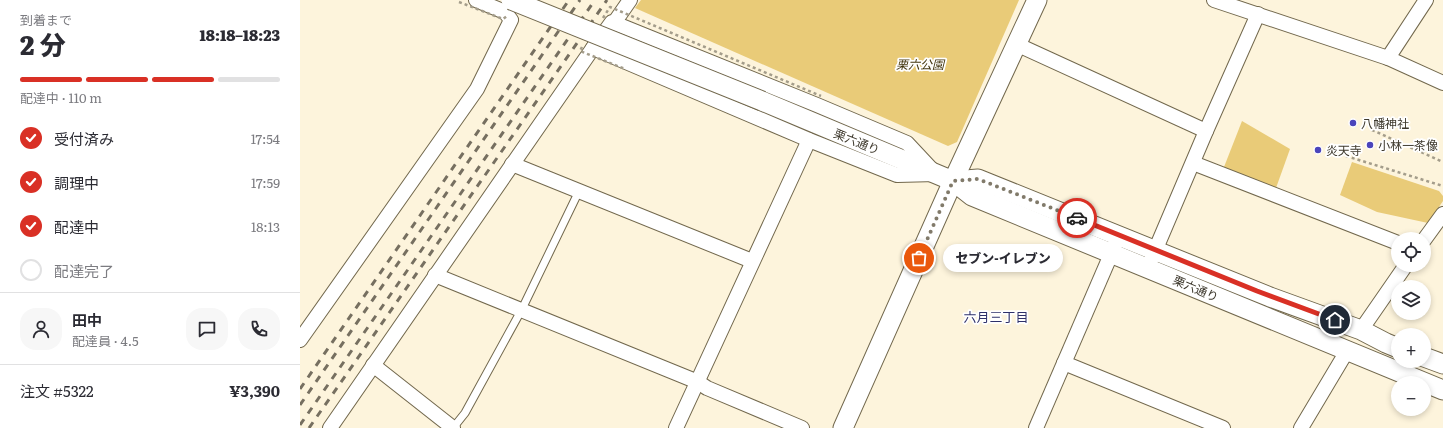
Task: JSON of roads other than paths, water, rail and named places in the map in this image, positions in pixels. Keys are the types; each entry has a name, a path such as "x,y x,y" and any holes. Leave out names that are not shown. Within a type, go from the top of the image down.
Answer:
{"street":[{"path":"300,340 477,89 511,20 506,12 476,0"},
{"path":"608,23 630,0"},
{"path":"843,428 953,181 1037,0"},
{"path":"1214,0 1388,58 1443,83"},
{"path":"1388,58 1426,0"},
{"name":"栗六通り","path":"510,7 762,102 953,181 972,196 1443,390"},
{"path":"1148,268 1206,131 1258,14"},
{"path":"330,428 512,164 588,46 612,22 608,23"},
{"path":"608,23 810,102 907,143 936,174"},
{"path":"1016,44 1206,131"},
{"path":"588,46 809,140 897,175 936,174"},
{"path":"676,428 809,140"},
{"path":"1193,163 1391,240"},
{"path":"512,164 752,261"},
{"name":"栗六通り","path":"953,181 978,179 1270,296 1360,330 1391,345"},
{"path":"1430,232 1443,214"},
{"path":"1036,428 1119,236"},
{"path":"1360,330 1401,272"},
{"path":"435,275 522,309 698,382 707,388 802,428"},
{"path":"1301,428 1347,351"},
{"path":"1431,360 1443,364"},
{"path":"1064,364 1223,428"},
{"path":"373,365 453,428"}],"lane":[{"path":"453,428 465,413 522,309 579,191"}],"railway":[{"path":"300,389 569,0"},
{"path":"300,405 580,0"},
{"path":"300,425 595,0"},
{"path":"309,428 607,0"}],"place":[{"name":"八幡神社","path":"1353,123"},
{"name":"小林一茶像","path":"1370,145"},
{"name":"炎天寺","path":"1318,150"},
{"name":"セブン-イレブン","path":"919,258"}],"district":[{"name":"六月三丁目","path":"996,316"}],"park label":[{"name":"栗六公園","path":"920,64"}]}
